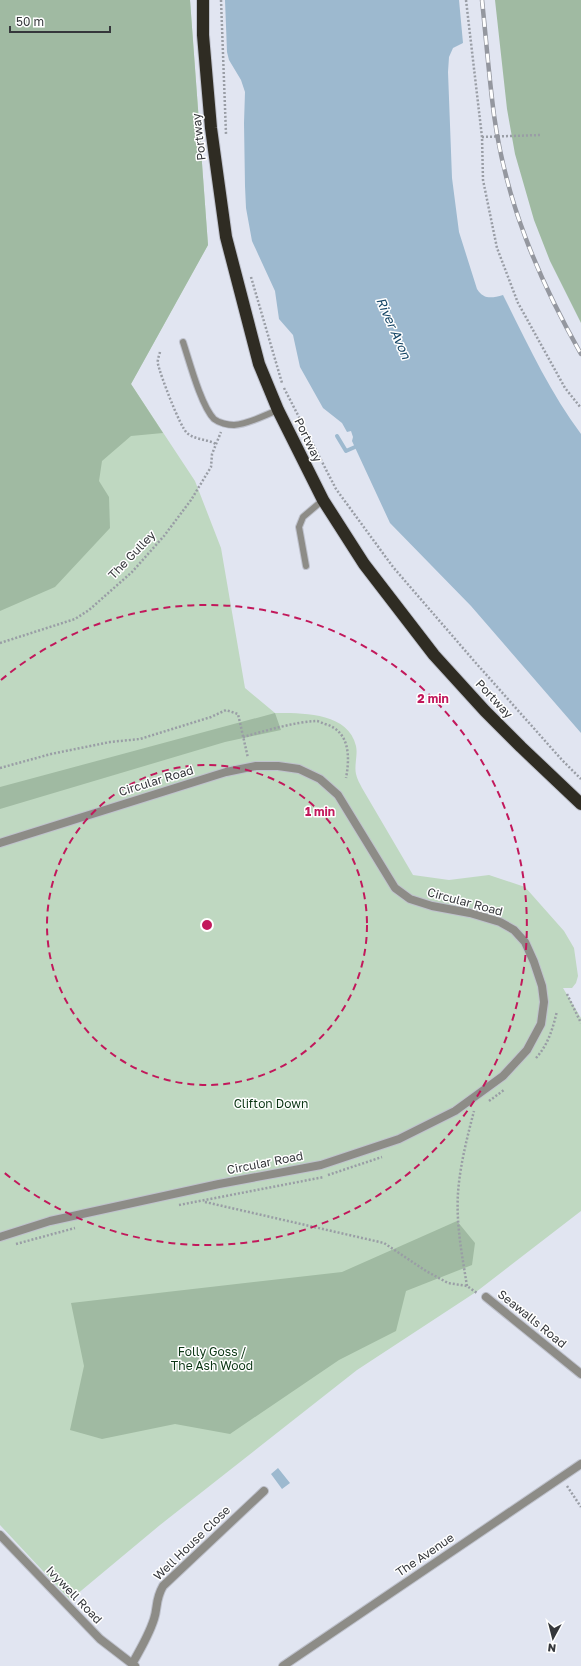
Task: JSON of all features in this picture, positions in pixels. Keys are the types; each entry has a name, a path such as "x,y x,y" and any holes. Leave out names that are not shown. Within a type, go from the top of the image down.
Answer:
{"highway":[{"name":"Portway","path":"203,0 203,35 211,128 226,237 259,364 278,410 323,500 364,564 434,655 505,732 581,804"}],"street":[{"name":"Circular Road","path":"0,843 226,772 256,766 278,766 299,769 320,779 338,795 395,888 410,899 432,906 470,913 500,922 514,930 525,942 534,962 542,986 544,1002 541,1024 527,1050 503,1076 455,1111 399,1139 321,1165 219,1184 50,1221 0,1237"},
{"name":"Seawalls Road","path":"486,1297 581,1374"},
{"name":"The Avenue","path":"283,1666 581,1464"},
{"name":"Well House Close","path":"134,1665 152,1626 158,1596 163,1586 264,1490"},
{"name":"Ivywell Road","path":"0,1535 92,1630 134,1665"}],"lane":[{"path":"183,342 196,383 214,418 224,424 238,424 278,410"},
{"path":"306,566 299,527 303,517 323,500"}],"path":[{"path":"221,0 226,139"},
{"path":"466,0 482,137 483,180 497,248 518,303 565,388 581,408"},
{"path":"482,137 541,135"},
{"name":"Portway","path":"249,272 282,385 336,489 398,572 475,662 562,760 581,779"},
{"path":"160,352 158,363 180,422 186,432 194,438 209,440 216,444"},
{"name":"The Gulley","path":"0,643 75,619 89,610 132,572 172,526 191,500 211,467 212,457 224,424"},
{"path":"0,768 51,754 110,742 140,739 226,710 238,714 249,758"},
{"path":"243,737 276,728 317,721 333,726 344,737 349,764 346,778"},
{"path":"567,994 581,1023"},
{"path":"467,1286 459,1237 458,1194 462,1159 474,1111"},
{"path":"202,1201 384,1243 426,1272 448,1283 467,1286 480,1295 486,1297"},
{"path":"561,1478 581,1507"}],"green space":[{"name":"Clifton Down","path":"0,0 190,0 208,245 131,384 195,481 221,548 245,688 275,713 310,714 323,717 344,726 351,735 356,746 356,776 413,875 449,880 489,875 525,887 564,931 574,948 578,976 576,983 572,988 563,988 581,1018 581,1211 476,1292 357,1370 160,1525 70,1600 0,1525"},
{"path":"0,0 190,0 208,245 131,384 163,433 131,436 102,461 99,481 109,497 110,528 55,587 0,611"},
{"path":"495,0 581,0 581,323 550,261 534,220 515,154 507,109"},
{"path":"275,713 281,730 225,742 0,809 0,787"},
{"name":"Folly Goss / The Ash Wood","path":"457,1221 475,1243 472,1265 406,1291 396,1331 339,1360 230,1434 175,1424 102,1439 70,1430 84,1366 71,1303 342,1272"}],"water":[{"name":"River Avon","path":"225,0 459,0 463,43 453,48 449,57 448,72 452,178 459,232 477,289 485,297 503,295 549,384 569,418 581,434 581,733 471,606 390,523 352,441 353,437 351,431 347,432 342,423 323,408 300,367 293,335 279,319 275,291 252,241 246,208 244,123 245,92 241,80 229,60 227,52"},
{"path":"278,1468 290,1483 282,1489 271,1474"}],"waterway":[{"path":"337,436 346,451 355,447"}],"railway":[{"path":"482,0 489,72 499,147 515,209 551,297 581,354"}]}
